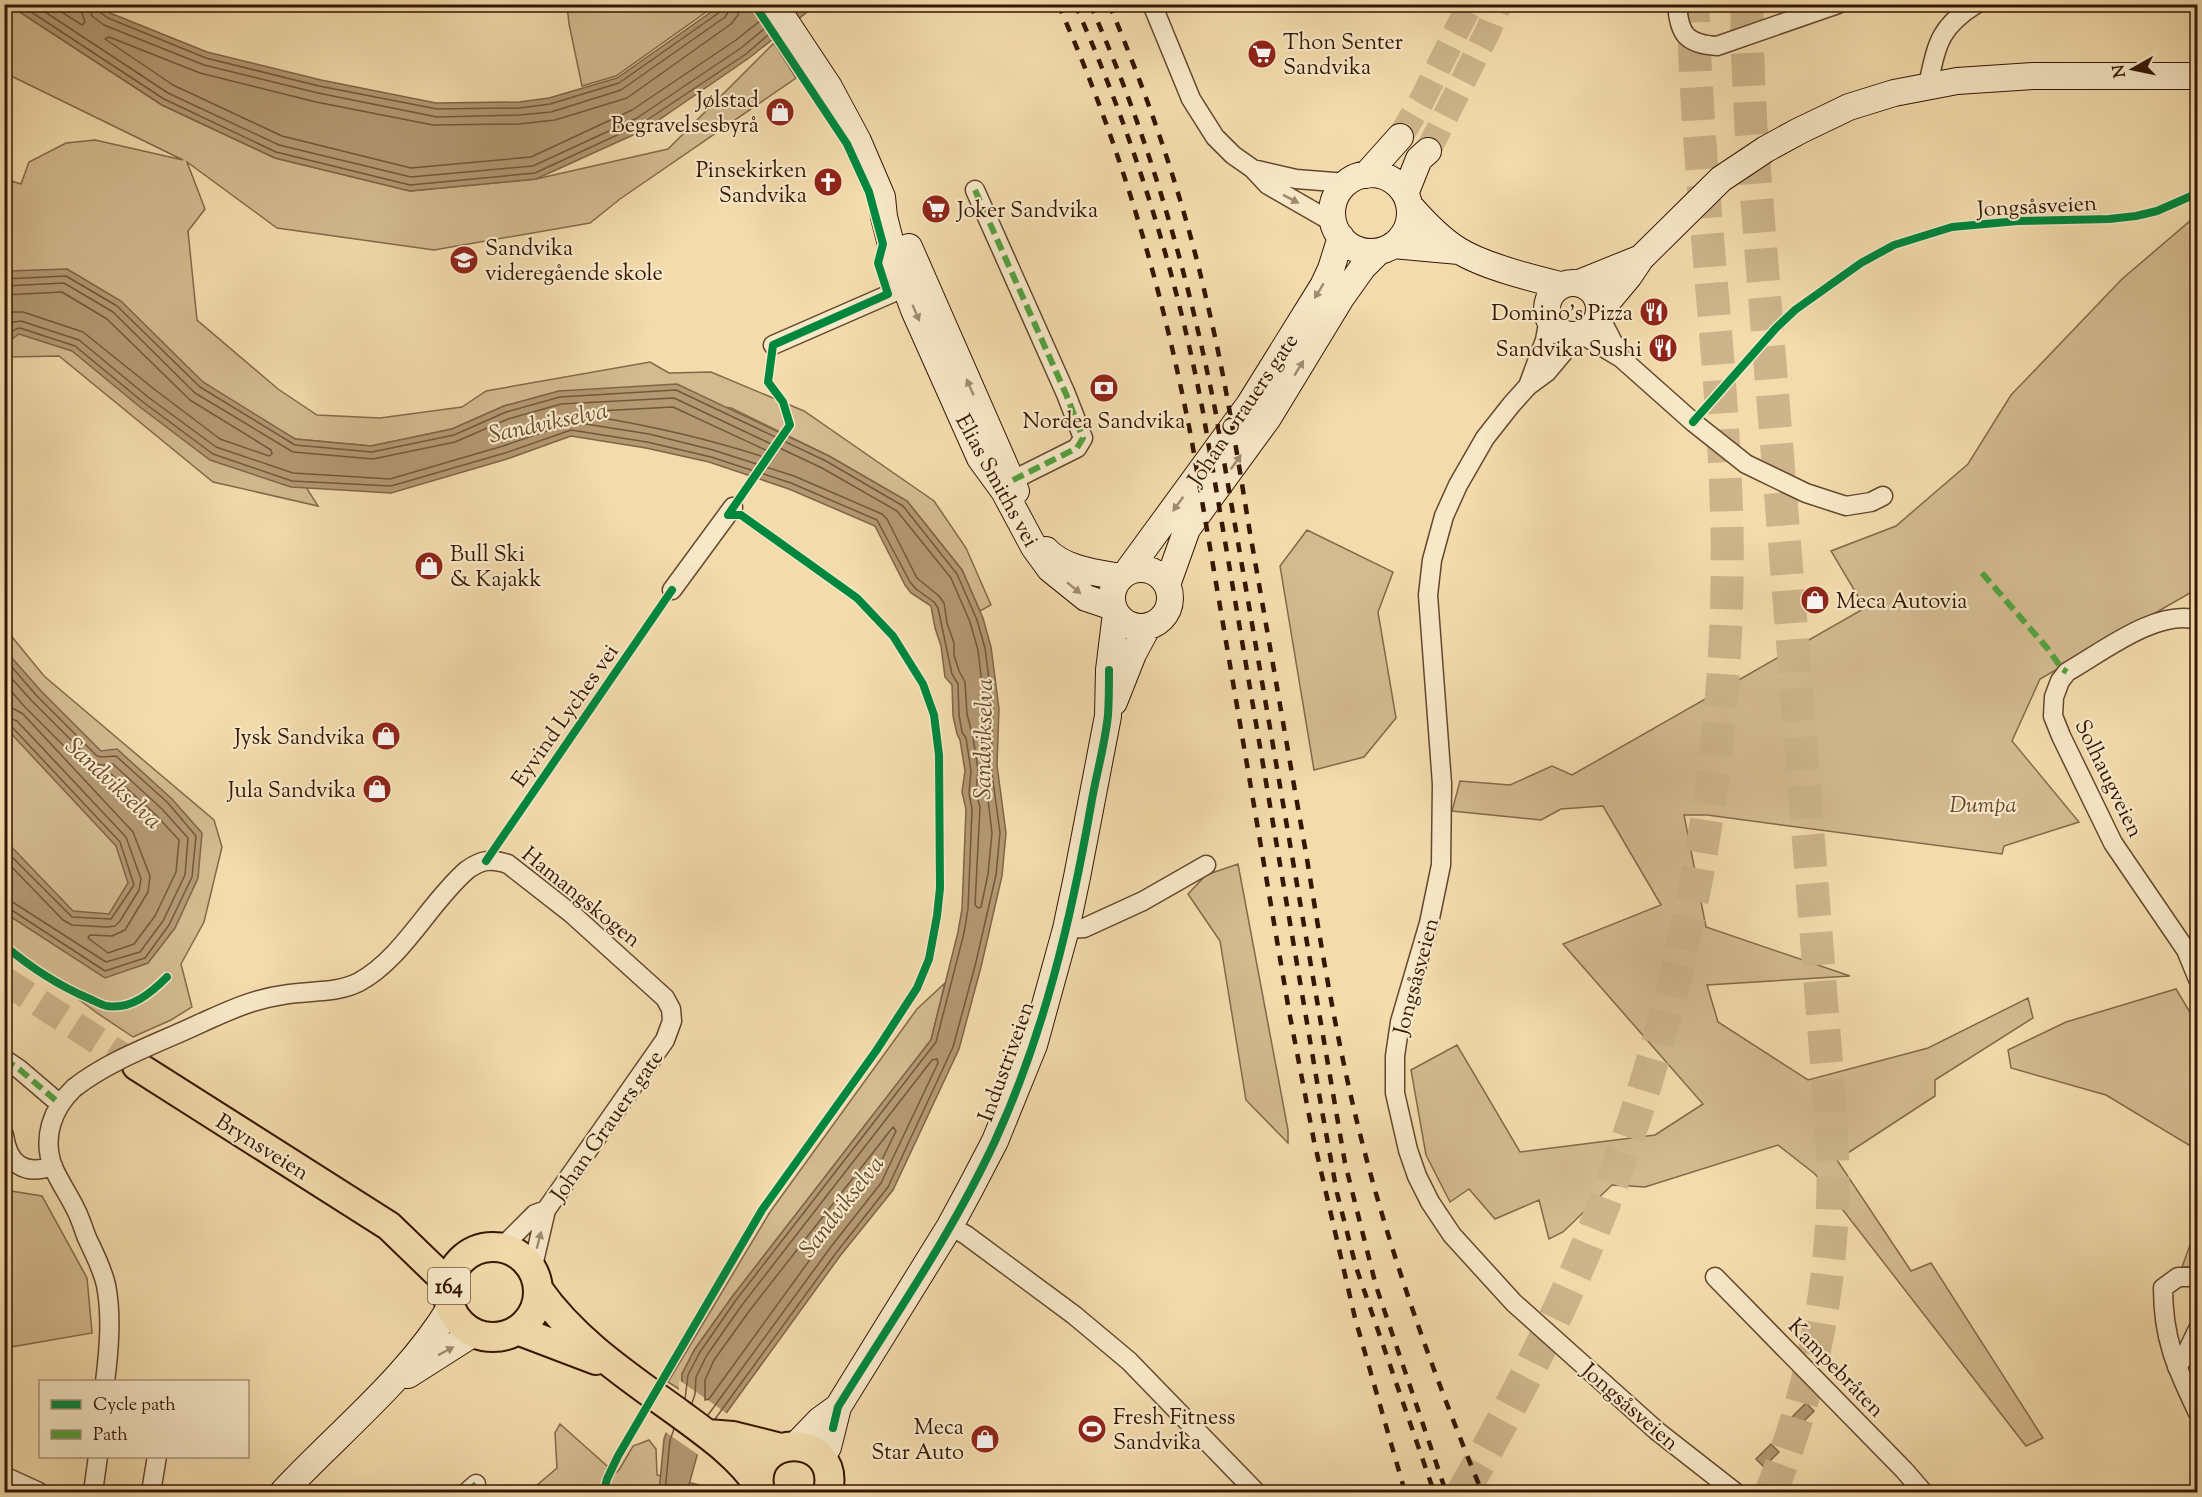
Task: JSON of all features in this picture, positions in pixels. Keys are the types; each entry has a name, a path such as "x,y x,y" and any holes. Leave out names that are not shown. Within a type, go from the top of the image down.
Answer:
{"main road":[{"name":"Elias Smiths vei","path":"774,4 844,113 882,197 884,217 894,256 914,284 1035,531 1050,555 1080,569 1124,575"},
{"path":"1508,271 1519,287 1548,317 1553,326 1564,334 1580,334 1592,327 1599,314 1641,258 1718,182 1766,149 1849,107 1888,94 1928,85 2023,77 2198,76"},
{"path":"1400,137 1335,201 1333,212 1337,230 1358,249 1459,251"},
{"path":"1386,249 1402,238 1407,228 1410,217 1407,200 1419,159 1428,151"},
{"path":"1357,179 1377,175 1388,178 1398,185 1407,200 1440,237 1459,251 1508,271 1588,287 1599,302 1599,314"},
{"name":"Johan Grauers gate","path":"1124,575 1249,405 1323,286 1331,269 1337,230"},
{"name":"Johan Grauers gate","path":"1167,585 1187,529 1268,418 1341,298 1363,267 1386,249"},
{"path":"1548,317 1549,297 1570,284 1641,258"},
{"name":"Elias Smiths vei","path":"914,284 980,458 1004,491 1034,547 1050,569 1086,598 1115,610"},
{"path":"1137,569 1151,571 1163,579 1167,585 1170,599 1167,610 1161,619 1148,626 1134,626 1121,619 1115,610 1112,592 1124,575 1137,569"},
{"name":"Industriveien","path":"821,1458 828,1447 838,1407 950,1226 995,1141 1034,1045 1066,929 1108,716 1109,670 1115,610"},
{"name":"Industriveien","path":"1108,716 1133,654 1148,626"},
{"name":"Brynsveien","path":"137,1066 389,1226 446,1248 472,1253"},
{"name":"Brynsveien","path":"389,1226 450,1295"},
{"path":"501,1248 519,1256 553,1311 622,1372 707,1434 766,1464 809,1449 821,1458 829,1475 828,1492"},
{"name":"164","path":"501,1248 481,1249 472,1253 457,1266 450,1295 459,1321 474,1333 493,1337 508,1335 517,1330"},
{"path":"535,1280 535,1308 517,1330 622,1372"},
{"path":"284,1492 383,1392 442,1322 450,1295"},
{"path":"383,1392 474,1333"},
{"name":"Industriveien","path":"766,1464 838,1407"}],"street":[{"path":"1152,4 1191,99 1215,137 1268,185 1337,230"},
{"path":"1677,4 1679,23 1691,41 1717,46 1838,4"},
{"path":"1928,85 1935,51 1945,29 1959,15 1976,4"},
{"path":"1253,169 1296,178 1357,179"},
{"name":"Elias Smiths vei","path":"975,190 1066,394 1083,438 1077,448 1011,480"},
{"path":"773,345 914,284"},
{"path":"1599,314 1621,358"},
{"name":"Jongsåsveien","path":"1528,387 1545,340 1548,317"},
{"path":"1580,334 1621,358 1693,422 1746,464 1806,493 1846,506 1871,502 1883,496"},
{"name":"Jongsåsveien","path":"1580,334 1547,372 1528,387 1495,423 1458,485 1444,516 1432,560 1428,595 1442,784 1441,866 1430,924 1400,1022 1395,1056 1395,1094 1408,1150 1417,1176 1430,1202 1452,1235 1514,1304 1657,1431 1735,1492"},
{"path":"672,590 731,511"},
{"name":"Solhaugveien","path":"2198,620 2190,618 2168,620 2143,628 2067,672 2060,681 2054,697 2053,716 2108,833 2192,948 2198,979"},
{"name":"Hamangskogen","path":"105,1380 109,1348 106,1285 100,1265 76,1210 53,1166 49,1149 50,1123 60,1104 87,1077 245,1003 284,994 341,989 359,982 390,960 459,878 479,862 494,860 508,864 572,914 665,998 671,1009 672,1021 665,1040"},
{"path":"1066,929 1084,928 1143,901 1206,865"},
{"name":"Johan Grauers gate","path":"535,1280 546,1210 665,1040"},
{"path":"4,1059 19,1068 60,1104"},
{"path":"4,1135 9,1156 17,1164 32,1170 53,1166"},
{"name":"Johan Grauers gate","path":"501,1248 536,1214 546,1210"},
{"path":"950,1226 966,1235 1074,1315 1129,1362 1256,1492"},
{"name":"Kampebråten","path":"1715,1276 1923,1492"},
{"path":"2198,1280 2195,1277 2178,1277 2163,1288 2163,1313 2169,1346 2198,1413"},
{"path":"2177,1366 2186,1354 2198,1329"},
{"path":"93,1492 98,1458"},
{"path":"151,1492 157,1458"},
{"path":"4,1476 39,1492"}],"green space":[{"path":"567,4 716,5 616,76 582,86"},
{"path":"5,5 9,5 162,105 275,158 410,191 536,179 668,149 774,43 796,78 620,199 590,223 434,250 277,228 187,162 205,209 188,231 197,320 278,389 317,415 380,418 462,407 486,391 650,362 669,373 711,372 804,411 934,501 966,548 991,605 980,611 962,570 907,501 829,456 731,408 559,391 504,406 452,429 371,446 296,439 270,430 318,506 213,482 59,356 9,357 5,362 5,179 21,184 29,162 66,143 95,140 183,160 5,73"},
{"name":"Dumpa","path":"2197,215 2197,589 2040,679 2012,741 2079,822 2004,846 2002,854 1707,815 1684,815 1706,927 1850,976 1707,985 1718,1022 1808,1080 1928,1048 2028,998 2033,1018 1935,1080 1935,1096 1837,1160 1911,1271 1931,1263 2043,1438 2026,1446 1815,1174 1778,1145 1645,1187 1612,1185 1563,1232 1549,1239 1539,1200 1495,1219 1469,1189 1450,1202 1426,1155 1411,1070 1457,1045 1520,1152 1655,1135 1703,1104 1563,944 1661,905 1603,806 1561,809 1541,820 1452,811 1460,781 1510,785 1552,766 1572,775 1865,608 1831,551 1896,526 1968,464 2011,395 2122,279"},
{"path":"1307,530 1393,572 1378,612 1396,718 1364,757 1314,770 1280,566"},
{"path":"4,627 44,676 214,820 222,847 204,922 181,964 192,1007 171,1020 133,1037 5,944"},
{"path":"1238,864 1288,1130 1288,1143 1246,1100 1220,941 1188,894 1206,875"},
{"path":"945,983 931,1040 732,1297 695,1349 682,1374 682,1391 668,1382 770,1212 917,1009"},
{"path":"2176,989 2197,1024 2197,1150 2106,1095 2011,1068 2008,1050 2066,1022"},
{"path":"5,1190 42,1196 87,1278 92,1333 5,1348"},
{"path":"2197,1234 2197,1267 2182,1267 2190,1245"},
{"path":"560,1424 615,1473 633,1446 649,1440 656,1449 657,1475 729,1492 529,1492 557,1468 555,1433"}],"water":[{"path":"9,5 99,5 110,13 207,52 321,80 436,103 519,102 549,98 617,78 721,5 816,5 749,58 644,130 536,179 410,191 275,158 162,105"},
{"name":"Sandvikselva","path":"67,269 121,301 203,382 295,439 371,446 452,429 504,406 559,391 677,384 829,456 907,501 962,570 983,618 991,647 999,709 997,765 1006,833 1002,876 959,1049 893,1190 840,1256 698,1452 687,1492 659,1492 664,1439 682,1391 682,1374 695,1349 732,1297 931,1040 962,909 966,809 962,792 965,771 953,716 952,685 945,677 941,646 931,606 911,593 905,585 875,526 789,489 709,462 646,448 571,436 507,459 391,493 291,487 210,460 72,351 19,334 5,344 5,274 9,271"},
{"name":"Sandvikselva","path":"4,649 41,691 101,751 117,749 172,799 202,833 198,878 175,928 148,963 105,978 5,913 5,840 73,911 109,914 128,883 116,846 5,727"},
{"path":"1806,1403 1814,1411 1799,1426 1791,1418"},
{"path":"1771,1444 1779,1452 1764,1467 1756,1459"}],"pier":[{"path":"679,1380 729,1415 700,1456 664,1431 679,1391"}],"tunnel":[{"path":"1400,137 1422,100 1470,4"},
{"path":"1428,151 1488,31 1499,4"},
{"path":"1463,1492 1546,1336 1583,1255 1616,1172 1665,1016 1685,936 1701,855 1722,692 1727,529 1721,398 1699,136 1693,4"},
{"path":"1747,4 1751,128 1833,1165 1829,1258 1817,1338 1798,1416 1771,1492"},
{"path":"4,980 137,1066"}],"railway":[{"path":"1058,4 1081,57 1120,165 1138,219 1168,330 1192,442 1289,1011 1314,1141 1355,1318 1405,1492"},
{"path":"1075,4 1134,153 1180,307 1203,412 1337,1193 1356,1267 1434,1492"},
{"path":"1090,4 1148,153 1192,305 1215,409 1345,1163 1376,1286 1446,1492"},
{"path":"1109,4 1138,76 1176,186 1213,327 1329,992 1358,1128 1405,1286 1441,1390 1482,1492"}],"marked path":[{"path":"975,190 1066,394 1083,438 1077,448 1011,481"},
{"path":"1982,573 2048,649 2062,669 2067,672"},
{"path":"4,1059 60,1104"},
{"path":"467,1492 476,1484"}],"cycle path":[{"path":"604,1492 607,1479 618,1456 762,1210 876,1051 917,988 929,959 940,888 939,755 934,715 923,684 893,636 857,598 741,515 728,515 790,425 783,402 768,382 773,345 888,294 878,263 883,244 869,192 847,144 754,4"},
{"path":"1693,422 1776,328 1795,310 1861,263 1894,245 1952,227 2018,221 2109,219 2136,216 2157,211 2198,193"},
{"name":"Eyvind Lyches vei","path":"486,861 672,590"},
{"path":"833,1428 838,1407 960,1210 995,1141 1028,1060 1054,976 1074,891 1107,726 1109,670"},
{"path":"4,945 34,969 55,982 107,1006 116,1007 132,1003 154,989 167,977"}],"place":[{"name":"Thon Senter Sandvika","path":"1262,54"},
{"name":"Jølstad Begravelsesbyrå","path":"780,112"},
{"name":"Pinsekirken Sandvika","path":"828,182"},
{"name":"Joker Sandvika","path":"936,209"},
{"name":"Sandvika videregående skole","path":"464,260"},
{"name":"Domino's Pizza","path":"1654,312"},
{"name":"Sandvika Sushi","path":"1663,348"},
{"name":"Nordea Sandvika","path":"1104,388"},
{"name":"Bull Ski & Kajakk","path":"429,566"},
{"name":"Meca Autovia","path":"1815,600"},
{"name":"Jysk Sandvika","path":"386,736"},
{"name":"Jula Sandvika","path":"377,789"},
{"name":"Fresh Fitness Sandvika","path":"1092,1429"},
{"name":"Meca Star Auto","path":"985,1439"}]}
